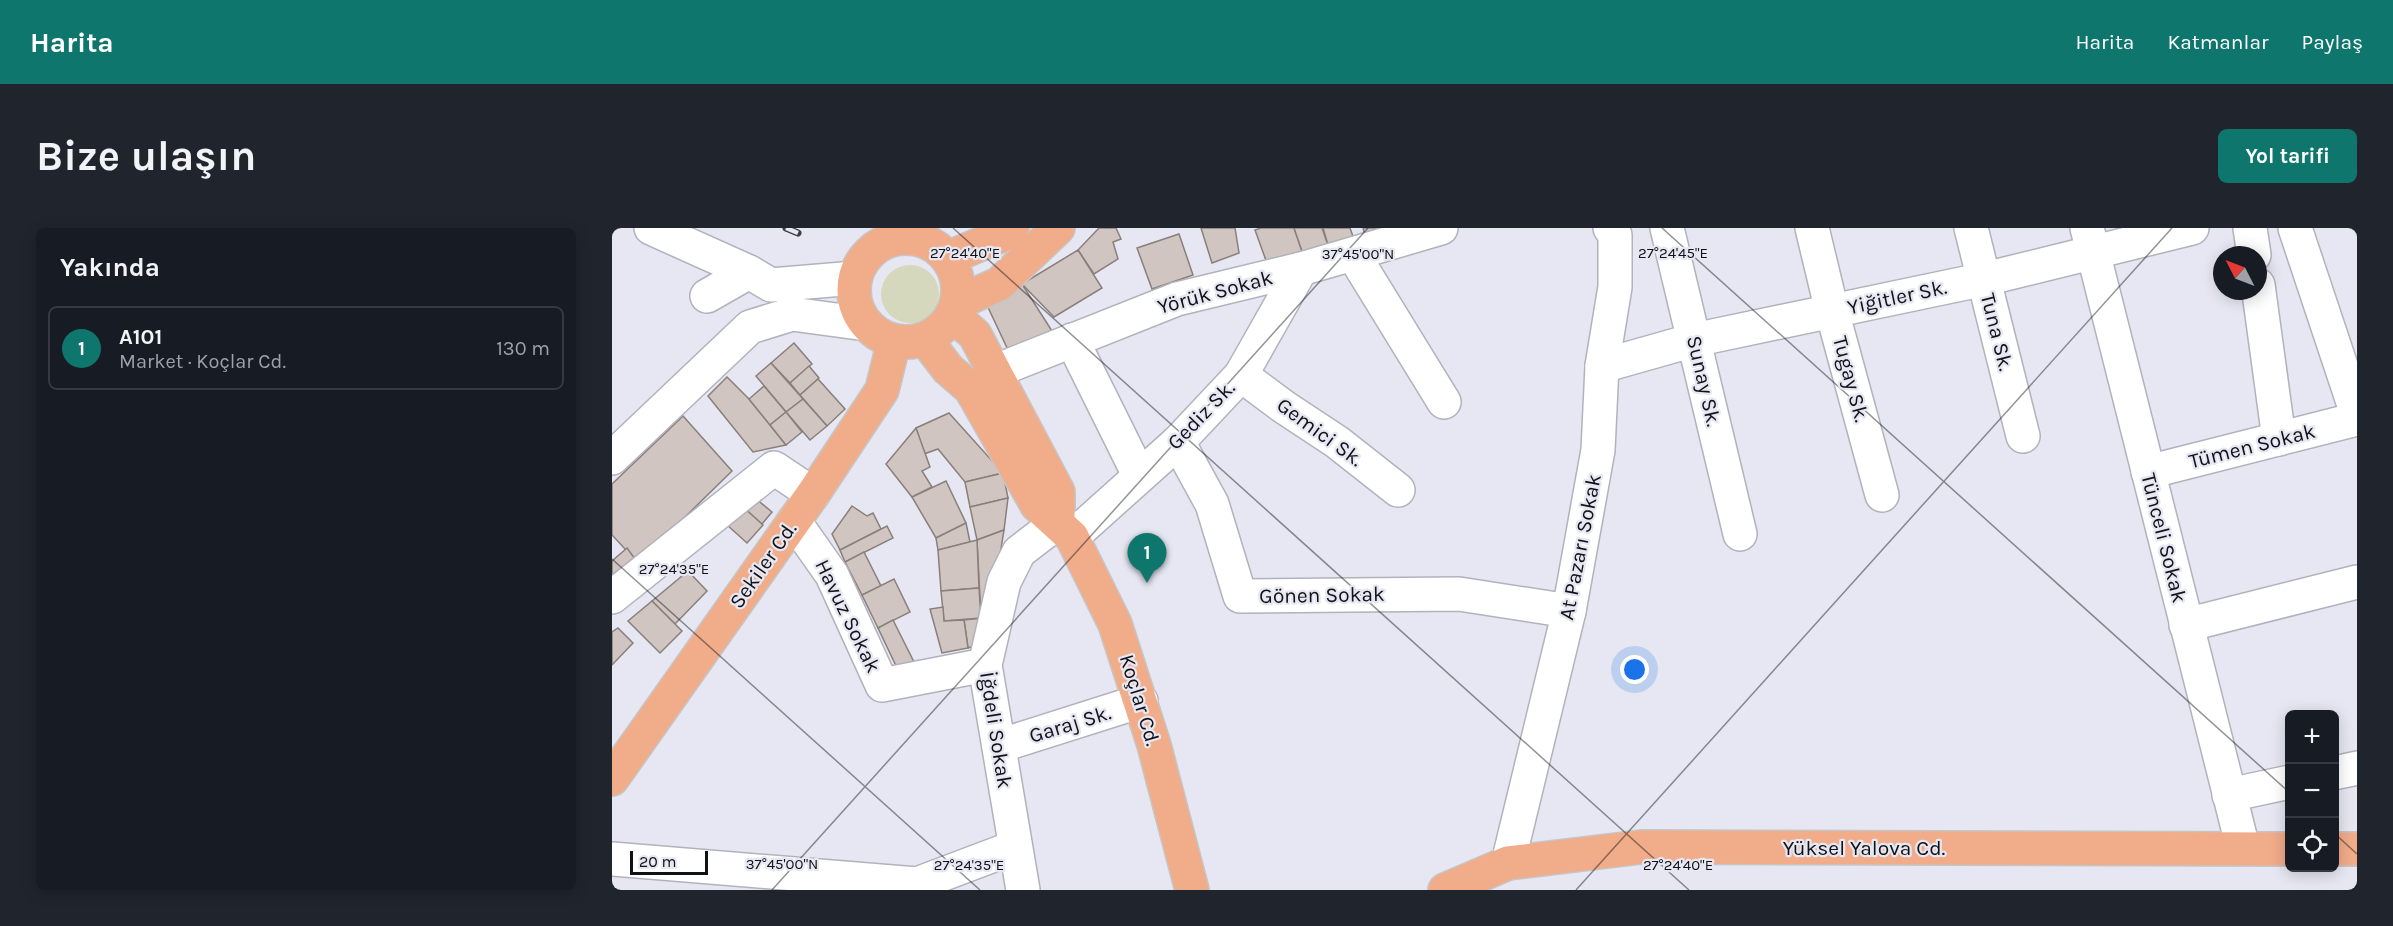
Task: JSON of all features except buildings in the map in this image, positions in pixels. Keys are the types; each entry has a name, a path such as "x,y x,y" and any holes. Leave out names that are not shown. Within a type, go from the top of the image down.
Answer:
{"main road":[{"path":"1012,228 1007,233 939,245 907,238 890,240 873,238 855,278 854,294 857,311 866,324 879,335 909,340 936,333 955,308 999,284 1058,228"},
{"path":"939,245 956,276 958,289 955,308"},
{"name":"Koçlar Cd.","path":"955,308 975,335 1058,492 1065,530 1115,624 1141,701 1192,890"},
{"name":"Koçlar Cd.","path":"909,340 971,389 1037,504 1065,530"},
{"name":"Sekiler Cd.","path":"612,779 813,494 882,390 909,340"},
{"name":"Yüksel Yalova Cd.","path":"1445,890 1508,863 1641,847 2285,849"},
{"path":"2339,849 2357,849"}],"street":[{"path":"651,228 749,272 771,285 855,278"},
{"name":"Yörük Sokak","path":"993,372 1177,299 1301,269 1441,228"},
{"name":"At Pazarı Sokak","path":"1508,863 1569,611 1598,450 1602,366 1615,287 1615,235 1610,228"},
{"name":"Sunay Sk.","path":"1667,228 1740,534"},
{"name":"Tugay Sk.","path":"1812,228 1882,495"},
{"name":"Tuna Sk.","path":"1971,228 2023,436"},
{"name":"Yiğitler Sk.","path":"1602,366 1694,340 1984,279 2091,241 2192,228"},
{"path":"2250,228 2253,246"},
{"path":"2295,228 2357,414"},
{"name":"Tünceli Sokak","path":"2091,241 2242,848"},
{"path":"1353,254 1444,402"},
{"name":"Gediz Sk.","path":"1065,530 1139,475 1178,442 1241,375 1301,269"},
{"path":"707,296 749,272"},
{"path":"749,272 750,327"},
{"path":"2260,300 2279,439"},
{"path":"612,458 750,327 792,314 866,324"},
{"path":"1072,340 1139,475"},
{"name":"Gemici Sk.","path":"1241,375 1337,442 1398,490"},
{"name":"Tümen Sokak","path":"2148,472 2357,419"},
{"name":"Gönen Sokak","path":"1178,442 1212,504 1240,596 1459,594 1569,611"},
{"path":"612,597 774,468 813,494"},
{"name":"Havuz Sokak","path":"794,521 832,575 882,685 985,665"},
{"name":"İğdeli Sokak","path":"1023,890 985,665 1004,582 1019,552 1065,530"},
{"path":"2186,625 2357,582"},
{"name":"Garaj Sk.","path":"999,746 1141,701"},
{"path":"2339,772 2357,768"},
{"path":"2229,795 2285,783"},
{"path":"612,859 916,884 1015,847"}],"green space":[{"path":"910,265 926,270 934,278 939,294 934,310 926,318 910,323 894,318 886,310 881,294 886,278 894,270"}],"railway":[{"path":"786,228 798,233"}],"place":[{"name":"A101","path":"1147,583"}]}
